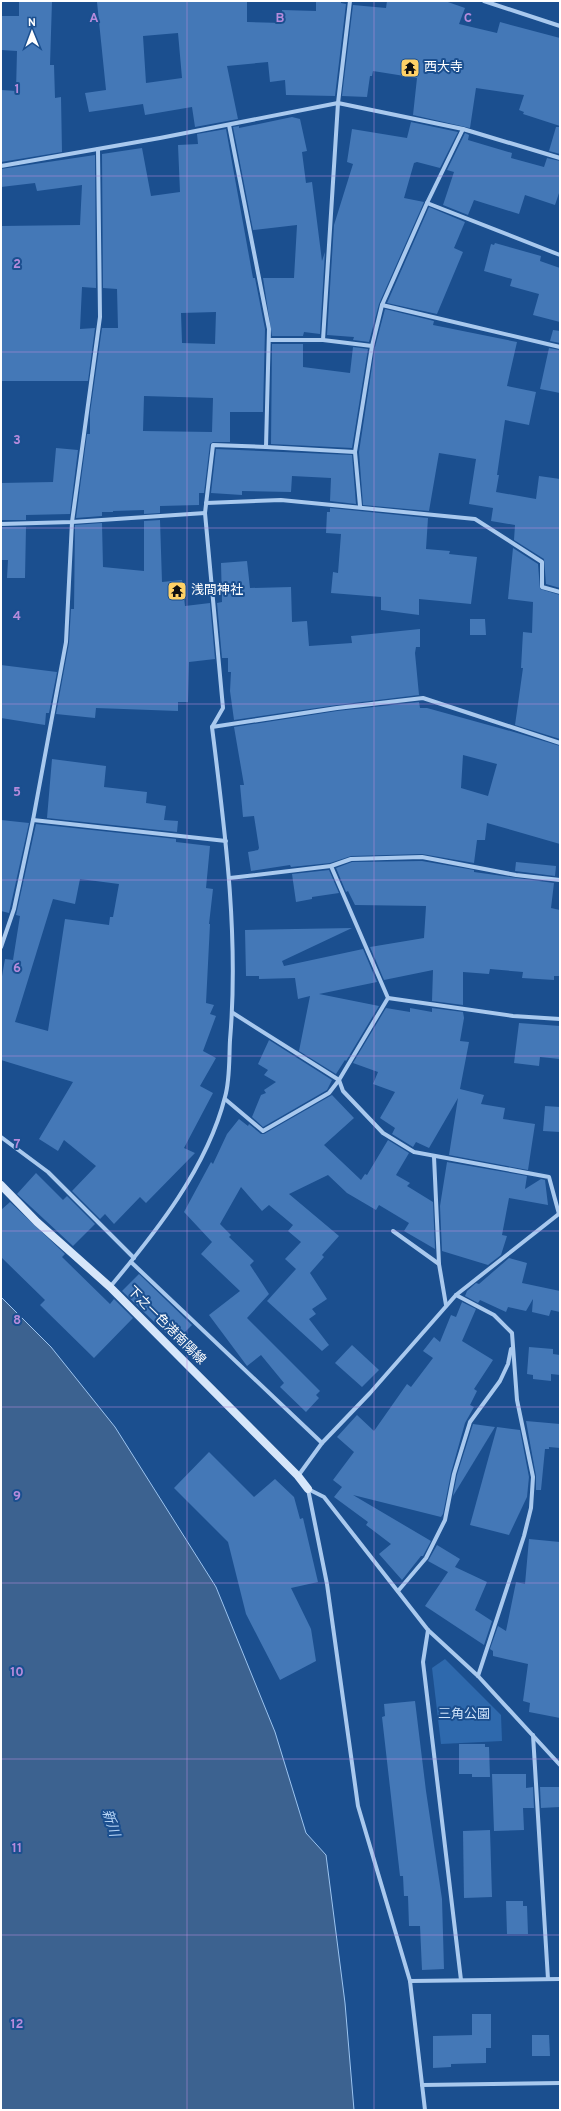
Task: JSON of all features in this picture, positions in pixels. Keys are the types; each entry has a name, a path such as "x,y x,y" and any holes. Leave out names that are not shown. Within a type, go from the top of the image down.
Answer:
{"main road":[{"name":"下之一色港南陽線","path":"1,1185 37,1222 110,1287 298,1476 308,1489"}],"street":[{"path":"323,340 338,103 350,1"},
{"path":"484,1 560,26"},
{"path":"1,166 229,125 338,103 463,129 560,158"},
{"path":"229,125 269,329 266,447"},
{"path":"360,506 355,452 372,346 382,305 427,203 463,129"},
{"path":"1,947 14,909 33,820 66,642 72,522 100,318 98,149"},
{"path":"427,203 560,256"},
{"path":"382,305 560,347"},
{"path":"269,340 323,340 372,346"},
{"path":"110,1287 134,1258 178,1196 207,1148 225,1099 233,1013 230,878 212,728 223,708 205,513 213,445 355,452"},
{"path":"206,503 281,500 360,506 475,519 542,562 542,587 560,592"},
{"path":"1,524 72,522 205,513"},
{"path":"212,728 337,708 423,698 560,743"},
{"path":"33,820 226,841"},
{"path":"230,878 331,866 351,859 422,857 516,875 560,880"},
{"path":"331,866 388,998"},
{"path":"388,998 513,1016 560,1019"},
{"path":"225,1099 263,1131 329,1093 339,1080 388,998"},
{"path":"233,1013 339,1080 343,1091 383,1133 414,1152 434,1157 549,1177 559,1214 456,1295 446,1305 370,1394 322,1443 298,1476"},
{"path":"1,1137 48,1172 134,1258"},
{"path":"434,1157 439,1264 446,1305"},
{"path":"393,1231 439,1264"},
{"path":"131,1262 322,1443"},
{"path":"456,1295 494,1315 512,1333 517,1400 533,1478 531,1508 524,1536 478,1676"},
{"path":"398,1591 426,1558 445,1520 454,1474 470,1422 500,1381 508,1364 512,1342"},
{"path":"308,1489 324,1497 428,1630 478,1676 560,1764"},
{"path":"308,1489 327,1584 358,1806 410,1981 425,2110"},
{"path":"428,1630 423,1662 461,1980"},
{"path":"533,1735 548,1979"},
{"path":"410,1981 560,1979"},
{"path":"422,2085 560,2083"}],"green space":[{"name":"三角公園","path":"445,1659 501,1715 502,1741 441,1744 432,1668"}],"water":[{"name":"新川","path":"1,1297 51,1347 115,1427 216,1587 275,1732 306,1833 326,1855 345,2003 354,2110 1,2110"}],"building":[{"path":"19,1 52,1 50,65 54,65 55,98 61,97 62,152 1,162 1,90 16,91 17,51 1,50 1,16 19,16"},
{"path":"247,1 247,22 282,23 282,10 316,11 316,1 341,1 341,3 346,4 335,96 286,95 285,80 270,82 268,62 227,66 238,119 195,127 192,107 145,115 143,104 89,112 85,93 106,90 97,2","holes":["178,33 182,78 146,83 143,36"]},
{"path":"387,1 445,1 465,8 459,24 497,33 500,22 560,38 560,126 523,114 524,112 519,110 524,95 476,88 470,128 413,115 417,78 373,71 372,76 370,76 367,97 342,96 353,5 386,8"},
{"path":"292,117 300,119 307,151 302,152 306,183 312,182 322,261 325,252 320,334 304,332 303,336 272,336 263,278 294,278 297,225 253,230 233,127 239,126 239,128"},
{"path":"411,122 458,132 440,168 417,162 414,163 404,198 424,202 379,304 369,342 353,340 354,337 327,335 334,225 353,164 347,162 352,129 407,138"},
{"path":"556,127 560,127 560,154 549,151"},
{"path":"226,129 253,278 255,278 265,329 263,412 230,412 230,442 213,442 210,444 204,493 199,493 199,505 160,506 160,513 144,514 144,510 113,511 102,512 102,516 76,518 87,434 90,434 90,413 102,328 118,328 117,289 103,288 102,154 142,148 151,196 180,192 178,145 198,144 197,134","holes":["216,312 215,344 182,343 181,313","144,396 213,398 212,432 143,431"]},
{"path":"465,133 469,135 468,140 512,153 511,158 544,167 547,158 560,161 560,190 555,205 525,195 519,214 474,200 468,215 443,205 454,172 447,170"},
{"path":"95,155 96,288 82,287 80,329 95,328 88,381 1,381 1,226 80,225 82,185 37,191 35,183 1,187 1,169"},
{"path":"429,207 465,222 454,248 463,252 437,314 387,303"},
{"path":"495,243 541,256 540,261 560,268 560,322 533,315 539,294 510,286 512,279 484,271 491,244 494,245"},
{"path":"385,309 434,321 433,325 517,342 507,386 536,392 529,425 505,420 496,492 536,499 539,476 560,479 560,588 546,584 544,559 514,540 515,525 491,521 493,508 469,504 476,459 439,453 429,511 363,505 359,452 375,347"},
{"path":"553,330 560,331 560,343 550,341"},
{"path":"272,344 303,344 303,367 350,373 353,347 368,349 352,448 271,444"},
{"path":"549,348 560,350 560,393 540,389"},
{"path":"56,448 78,450 70,514 26,515 26,520 1,520 1,483 53,482"},
{"path":"216,449 352,455 356,504 330,501 331,478 292,476 291,492 242,491 242,495 211,493"},
{"path":"330,508 428,518 426,549 450,551 449,554 477,557 471,604 419,599 419,615 381,610 381,597 331,593 333,572 338,573 341,534 326,533 327,512 330,512"},
{"path":"160,520 162,582 182,580 185,606 210,603 215,659 189,662 188,702 178,702 178,711 96,708 95,718 56,714 69,643 71,609 74,609 75,525 102,523 103,567 144,571 144,521"},
{"path":"1,527 26,527 25,578 7,578 8,560 1,560"},
{"path":"513,548 538,564 540,589 560,595 560,739 515,725 523,668 521,668 523,632 532,633 533,602 508,599"},
{"path":"247,561 250,588 291,587 292,622 307,621 309,646 352,643 351,636 420,629 420,647 416,647 415,653 419,695 234,720 230,691 231,672 228,672 228,658 222,658 217,603 222,602 221,563"},
{"path":"470,619 485,619 486,635 470,635"},
{"path":"1,665 57,672 49,713 46,713 45,725 1,718"},
{"path":"419,702 420,708 427,708 560,746 560,844 487,823 485,840 477,840 474,863 422,854 351,856 330,863 291,867 290,865 251,871 248,852 258,850 259,848 254,816 243,817 240,785 244,785 234,727 337,711","holes":["463,755 497,764 488,796 461,788"]},
{"path":"52,759 106,766 104,787 147,792 146,803 166,806 164,820 178,821 177,832 47,818"},
{"path":"1,820 29,823 9,913 1,911"},
{"path":"36,824 176,839 176,842 210,846 206,888 213,889 209,924 206,1003 214,1005 210,1014 216,1016 203,1051 216,1058 200,1086 213,1093 184,1148 195,1153 146,1203 140,1197 114,1224 105,1214 100,1219 72,1191 96,1166 64,1140 58,1151 39,1139 73,1082 1,1060 1,982 5,959 13,960 20,916 16,915","holes":["80,879 119,884 113,917 110,917 109,925 65,919 48,1031 15,1022 53,899 75,904"]},
{"path":"422,861 474,870 474,872 554,883 551,908 560,910 560,976 554,976 554,980 522,978 523,972 490,969 489,974 463,972 463,1005 432,1001 433,970 384,980 370,947 424,938 426,906 355,905 348,891 346,892 336,868 352,862"},
{"path":"516,862 556,866 555,876 515,871"},
{"path":"329,870 339,893 312,897 312,899 296,902 292,874"},
{"path":"352,928 282,961 284,966 363,949 377,982 319,994 379,1006 346,1061 345,1060 336,1074 299,1051 310,996 298,999 295,978 259,979 259,976 246,976 245,930"},
{"path":"386,1008 410,1012 410,1008 432,1012 432,1008 463,1012 464,1018 460,1041 469,1042 460,1089 484,1095 481,1104 505,1108 503,1119 535,1124 528,1170 449,1155 458,1098 429,1148 416,1142 413,1147 392,1134 395,1128 380,1118 395,1092 373,1084 378,1072 353,1063"},
{"path":"519,1023 560,1026 560,1059 540,1057 539,1066 514,1063"},
{"path":"269,1040 332,1080 327,1090 263,1127 252,1117 261,1095 266,1093 264,1090 276,1082 264,1075 268,1070 258,1064"},
{"path":"332,1095 354,1118 324,1145 361,1180 365,1174 367,1175 388,1140 409,1153 396,1175 410,1183 407,1186 433,1202 435,1249 404,1231 409,1223 379,1205 376,1210 347,1193 328,1175 289,1194 339,1236 322,1255 324,1257 310,1273 327,1299 312,1309 316,1314 309,1319 329,1345 322,1351 267,1301 296,1269 285,1259 301,1242 288,1231 293,1225 269,1205 262,1211 241,1187 220,1224 231,1235 229,1237 254,1261 250,1265 269,1294 247,1318 320,1391 316,1395 319,1398 306,1412 280,1387 284,1383 261,1355 247,1366 209,1315 240,1291 201,1254 212,1242 184,1212 211,1162 213,1164 227,1134 239,1119 248,1126 249,1124 261,1134 264,1134"},
{"path":"545,1106 560,1107 560,1132 543,1131"},
{"path":"447,1162 527,1176 525,1189 541,1179 545,1180 548,1205 509,1198 502,1235 507,1236 501,1255 488,1265 442,1251 440,1206"},
{"path":"36,1173 63,1200 67,1196 95,1224 73,1246 17,1194"},
{"path":"10,1202 65,1254 62,1257 110,1304 114,1299 133,1318 94,1358 40,1305 45,1300 1,1257 1,1210"},
{"path":"509,1258 527,1263 522,1283 560,1291 560,1312 551,1310 549,1316 532,1312 533,1299 526,1311 508,1307 506,1312 480,1300 478,1303 465,1296 467,1291 476,1283 479,1284"},
{"path":"139,1274 192,1325 175,1342 122,1291"},
{"path":"462,1302 476,1309 462,1341 493,1360 474,1389 477,1391 470,1405 474,1407 465,1423 451,1473 443,1514 441,1517 353,1495 431,1541 423,1556 421,1556 402,1580 379,1554 391,1544 366,1525 368,1522 334,1497 342,1487 333,1480 354,1452 337,1437 357,1415 374,1431 407,1384 411,1387 433,1358 423,1351 434,1337 440,1342 451,1315 456,1317"},
{"path":"352,1345 379,1370 362,1387 335,1363"},
{"path":"529,1347 553,1349 553,1354 560,1355 560,1375 551,1374 551,1381 533,1379 533,1375 527,1374"},
{"path":"526,1421 560,1424 560,1448 549,1447 549,1449 545,1449 541,1490 536,1490 536,1476"},
{"path":"473,1424 495,1427 453,1496 457,1475"},
{"path":"497,1427 520,1430 529,1477 527,1497 509,1535 470,1525"},
{"path":"209,1452 254,1497 275,1479 294,1497 300,1519 303,1518 318,1582 291,1588 311,1629 316,1661 280,1680 246,1614 228,1542 174,1488"},
{"path":"529,1539 560,1542 560,1718 529,1712 530,1703 523,1701 528,1664 493,1656 493,1651 490,1649 498,1626 506,1631 516,1582 525,1584"},
{"path":"437,1545 460,1559 455,1567 487,1582 475,1610 492,1621 484,1645 425,1606 448,1572 428,1561"},
{"path":"415,1701 426,1791 442,1899 444,1969 422,1970 420,1926 409,1926 408,1896 404,1896 403,1876 400,1876 382,1717 385,1716 384,1704"},
{"path":"459,1744 485,1744 485,1747 489,1747 490,1777 472,1777 472,1774 459,1774"},
{"path":"492,1774 526,1774 526,1788 533,1787 534,1808 523,1808 524,1830 494,1831"},
{"path":"540,1787 560,1787 560,1807 541,1808"},
{"path":"490,1830 492,1897 464,1898 463,1831"},
{"path":"506,1901 523,1901 523,1906 527,1906 528,1934 507,1934"},
{"path":"472,2014 491,2014 491,2048 486,2048 486,2063 451,2064 451,2067 433,2068 433,2036 472,2035"},
{"path":"532,2035 549,2035 550,2056 532,2056"}],"place":[{"name":"西大寺","path":"410,68"},
{"name":"浅間神社","path":"177,591"}]}
